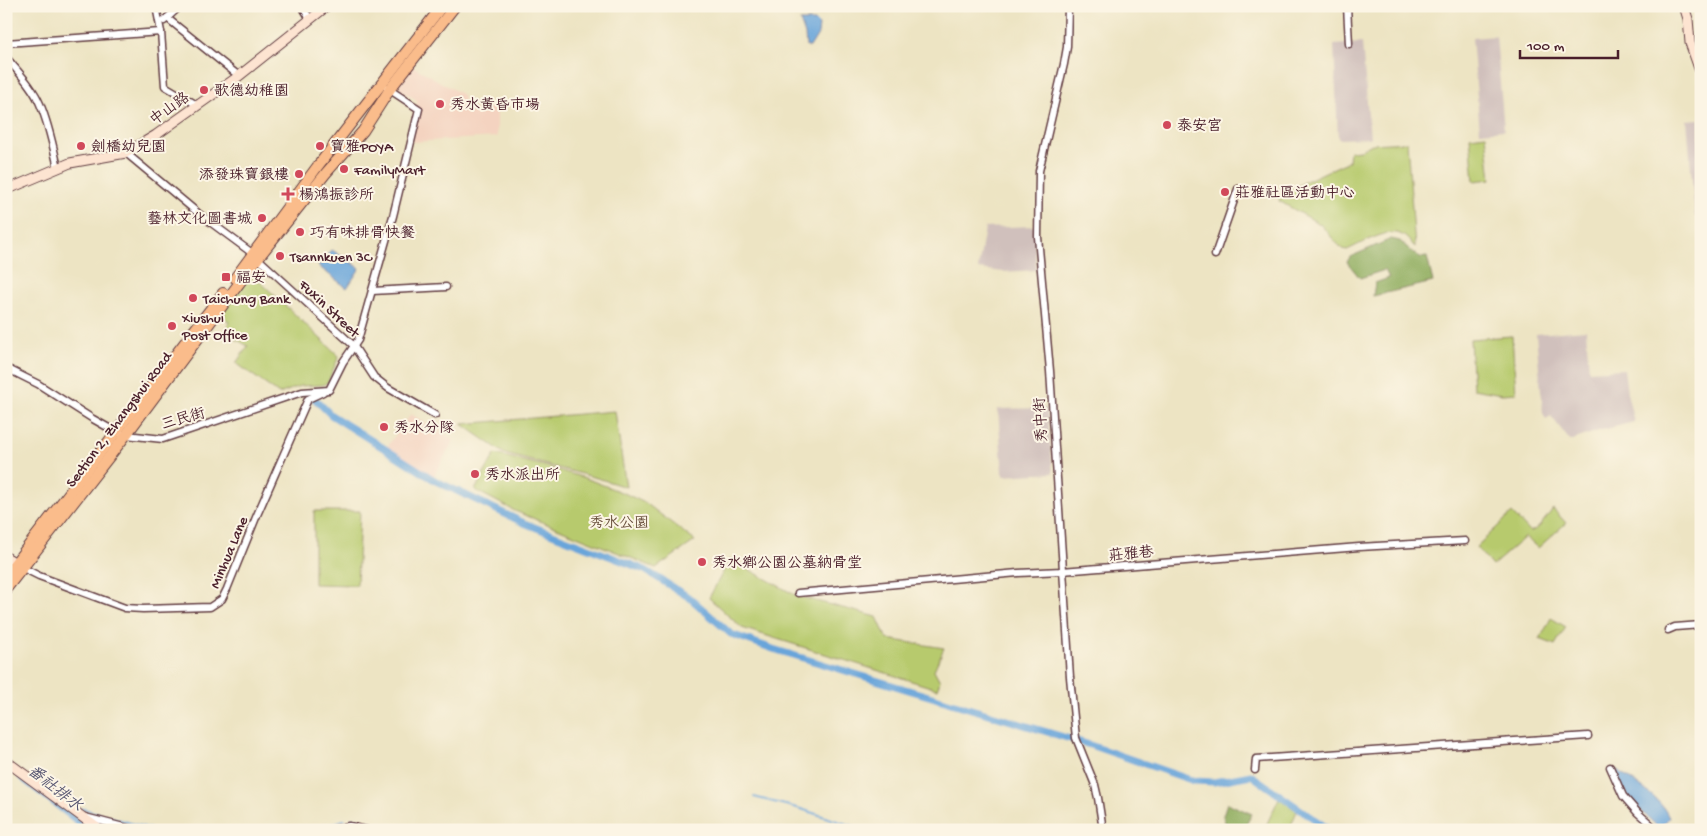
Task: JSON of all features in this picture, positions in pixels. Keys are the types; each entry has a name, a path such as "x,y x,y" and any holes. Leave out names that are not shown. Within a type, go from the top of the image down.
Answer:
{"main road":[{"name":"Section 2, Zhangshui Road","path":"6,575 121,433 236,277 363,131 442,6"},
{"name":"Section 2, Zhangshui Road","path":"254,255 381,84 455,6"},
{"name":"Section 2, Zhangshui Road","path":"6,589 15,563"}],"street":[{"path":"156,6 161,32 165,86 198,105"},
{"path":"159,24 180,6"},
{"path":"302,6 310,19"},
{"name":"中山路","path":"6,190 58,168 100,156 126,153 156,135 239,76 327,6"},
{"name":"秀中街","path":"1068,6 1067,47 1039,171 1038,237 1050,371 1062,571 1076,738 1095,785 1103,830"},
{"path":"1346,6 1349,44"},
{"path":"1684,6 1688,18 1690,43 1701,74"},
{"path":"167,18 239,76"},
{"path":"6,43 161,32"},
{"path":"6,57 40,103 51,136 58,168"},
{"path":"329,390 353,345 358,340 393,216 419,109 381,84"},
{"name":"Fuxin Street","path":"126,153 198,213 254,255 353,345 374,377 388,388 435,415"},
{"path":"1216,255 1238,189"},
{"path":"372,291 446,288"},
{"name":"三民街","path":"6,368 38,384 93,419 121,433 164,439 302,392 329,390"},
{"name":"Minhua Lane","path":"15,563 39,576 65,584 125,608 210,607 222,598 224,594 308,399 329,390"},
{"name":"莊雅巷","path":"798,593 1018,573 1359,547 1465,541"},
{"path":"1668,630 1675,627 1701,625"},
{"path":"1255,770 1256,759 1588,736"},
{"path":"6,761 100,830"},
{"path":"1610,767 1623,796 1657,830"},
{"path":"79,815 135,830"},
{"path":"331,830 349,826 366,830"}],"shaded area":[{"path":"1496,36 1504,130 1480,132 1472,38"},
{"path":"1362,43 1370,138 1338,139 1334,45"},
{"name":"秀水黃昏市場","path":"411,65 463,95 465,109 497,107 497,137 411,142 417,100 394,87"},
{"path":"1699,119 1701,216 1695,217 1687,120"},
{"path":"1034,226 1036,270 1004,272 978,269 985,228"},
{"path":"1586,330 1589,371 1624,369 1627,393 1634,422 1598,431 1570,441 1551,416 1546,419 1543,413 1536,334"},
{"path":"1047,408 1053,473 1003,476 998,409"},
{"path":"411,414 454,440 434,476 387,447"}],"green space":[{"path":"1486,135 1491,179 1474,181 1470,137"},
{"path":"1407,142 1415,247 1404,236 1388,233 1347,250 1342,249 1320,224 1279,201 1280,198 1304,182 1349,161 1350,151 1361,150 1372,144"},
{"path":"1391,239 1400,241 1419,258 1427,257 1433,282 1373,296 1375,283 1389,278 1385,270 1360,278 1347,262 1350,257"},
{"path":"252,274 339,356 328,382 323,385 300,386 279,394 236,363 248,346 225,333 229,322 220,313"},
{"path":"1512,336 1516,393 1502,394 1473,389 1470,339"},
{"path":"615,411 626,487 505,454 462,424"},
{"name":"秀水公園","path":"495,454 585,478 626,494 647,504 695,541 656,568 515,511 475,490"},
{"path":"1553,509 1566,523 1538,548 1525,537 1492,566 1476,547 1512,513 1530,532 1539,527"},
{"path":"314,511 360,511 357,585 314,584"},
{"path":"730,559 797,596 877,617 887,639 944,648 934,670 940,681 937,689 742,628 709,598"},
{"path":"1551,618 1566,627 1555,645 1540,639"},
{"path":"1279,798 1297,811 1289,830 1264,830"},
{"path":"1227,803 1252,814 1243,830 1224,822 1223,815"}],"water":[{"path":"800,21 815,21 819,25 818,34 810,47 806,46 805,35"},
{"path":"332,250 360,268 347,288 318,266"},
{"path":"1618,770 1647,791 1665,810 1669,818 1659,828 1625,793 1615,772"}],"waterway":[{"path":"314,398 331,415 436,481 524,523 645,570 690,598 731,634 773,649 1087,744 1194,781 1214,782 1251,775 1330,830"},
{"name":"番社排水","path":"22,778 89,830"},
{"path":"754,797 801,809 865,830"},
{"path":"79,809 153,830"},
{"path":"352,818 396,830"},
{"path":"315,830 344,820"}],"place":[{"name":"歌德幼稚園","path":"204,90"},
{"name":"秀水黃昏市場","path":"440,104"},
{"name":"泰安宮","path":"1167,125"},
{"name":"劍橋幼兒園","path":"81,146"},
{"name":"寶雅POYA","path":"320,146"},
{"name":"FamilyMart","path":"344,169"},
{"name":"添發珠寶銀樓","path":"299,174"},
{"name":"莊雅社區活動中心","path":"1225,192"},
{"name":"楊鴻振診所","path":"288,194"},
{"name":"藝林文化圖書城","path":"262,218"},
{"name":"巧有味排骨快餐","path":"300,232"},
{"name":"Tsannkuen 3C","path":"280,256"},
{"name":"福安","path":"226,277"},
{"name":"Taichung Bank","path":"193,298"},
{"name":"Xiushui Post Office","path":"172,326"},
{"name":"秀水分隊","path":"384,427"},
{"name":"秀水派出所","path":"475,474"},
{"name":"秀水鄉公園公墓納骨堂","path":"702,562"}]}
